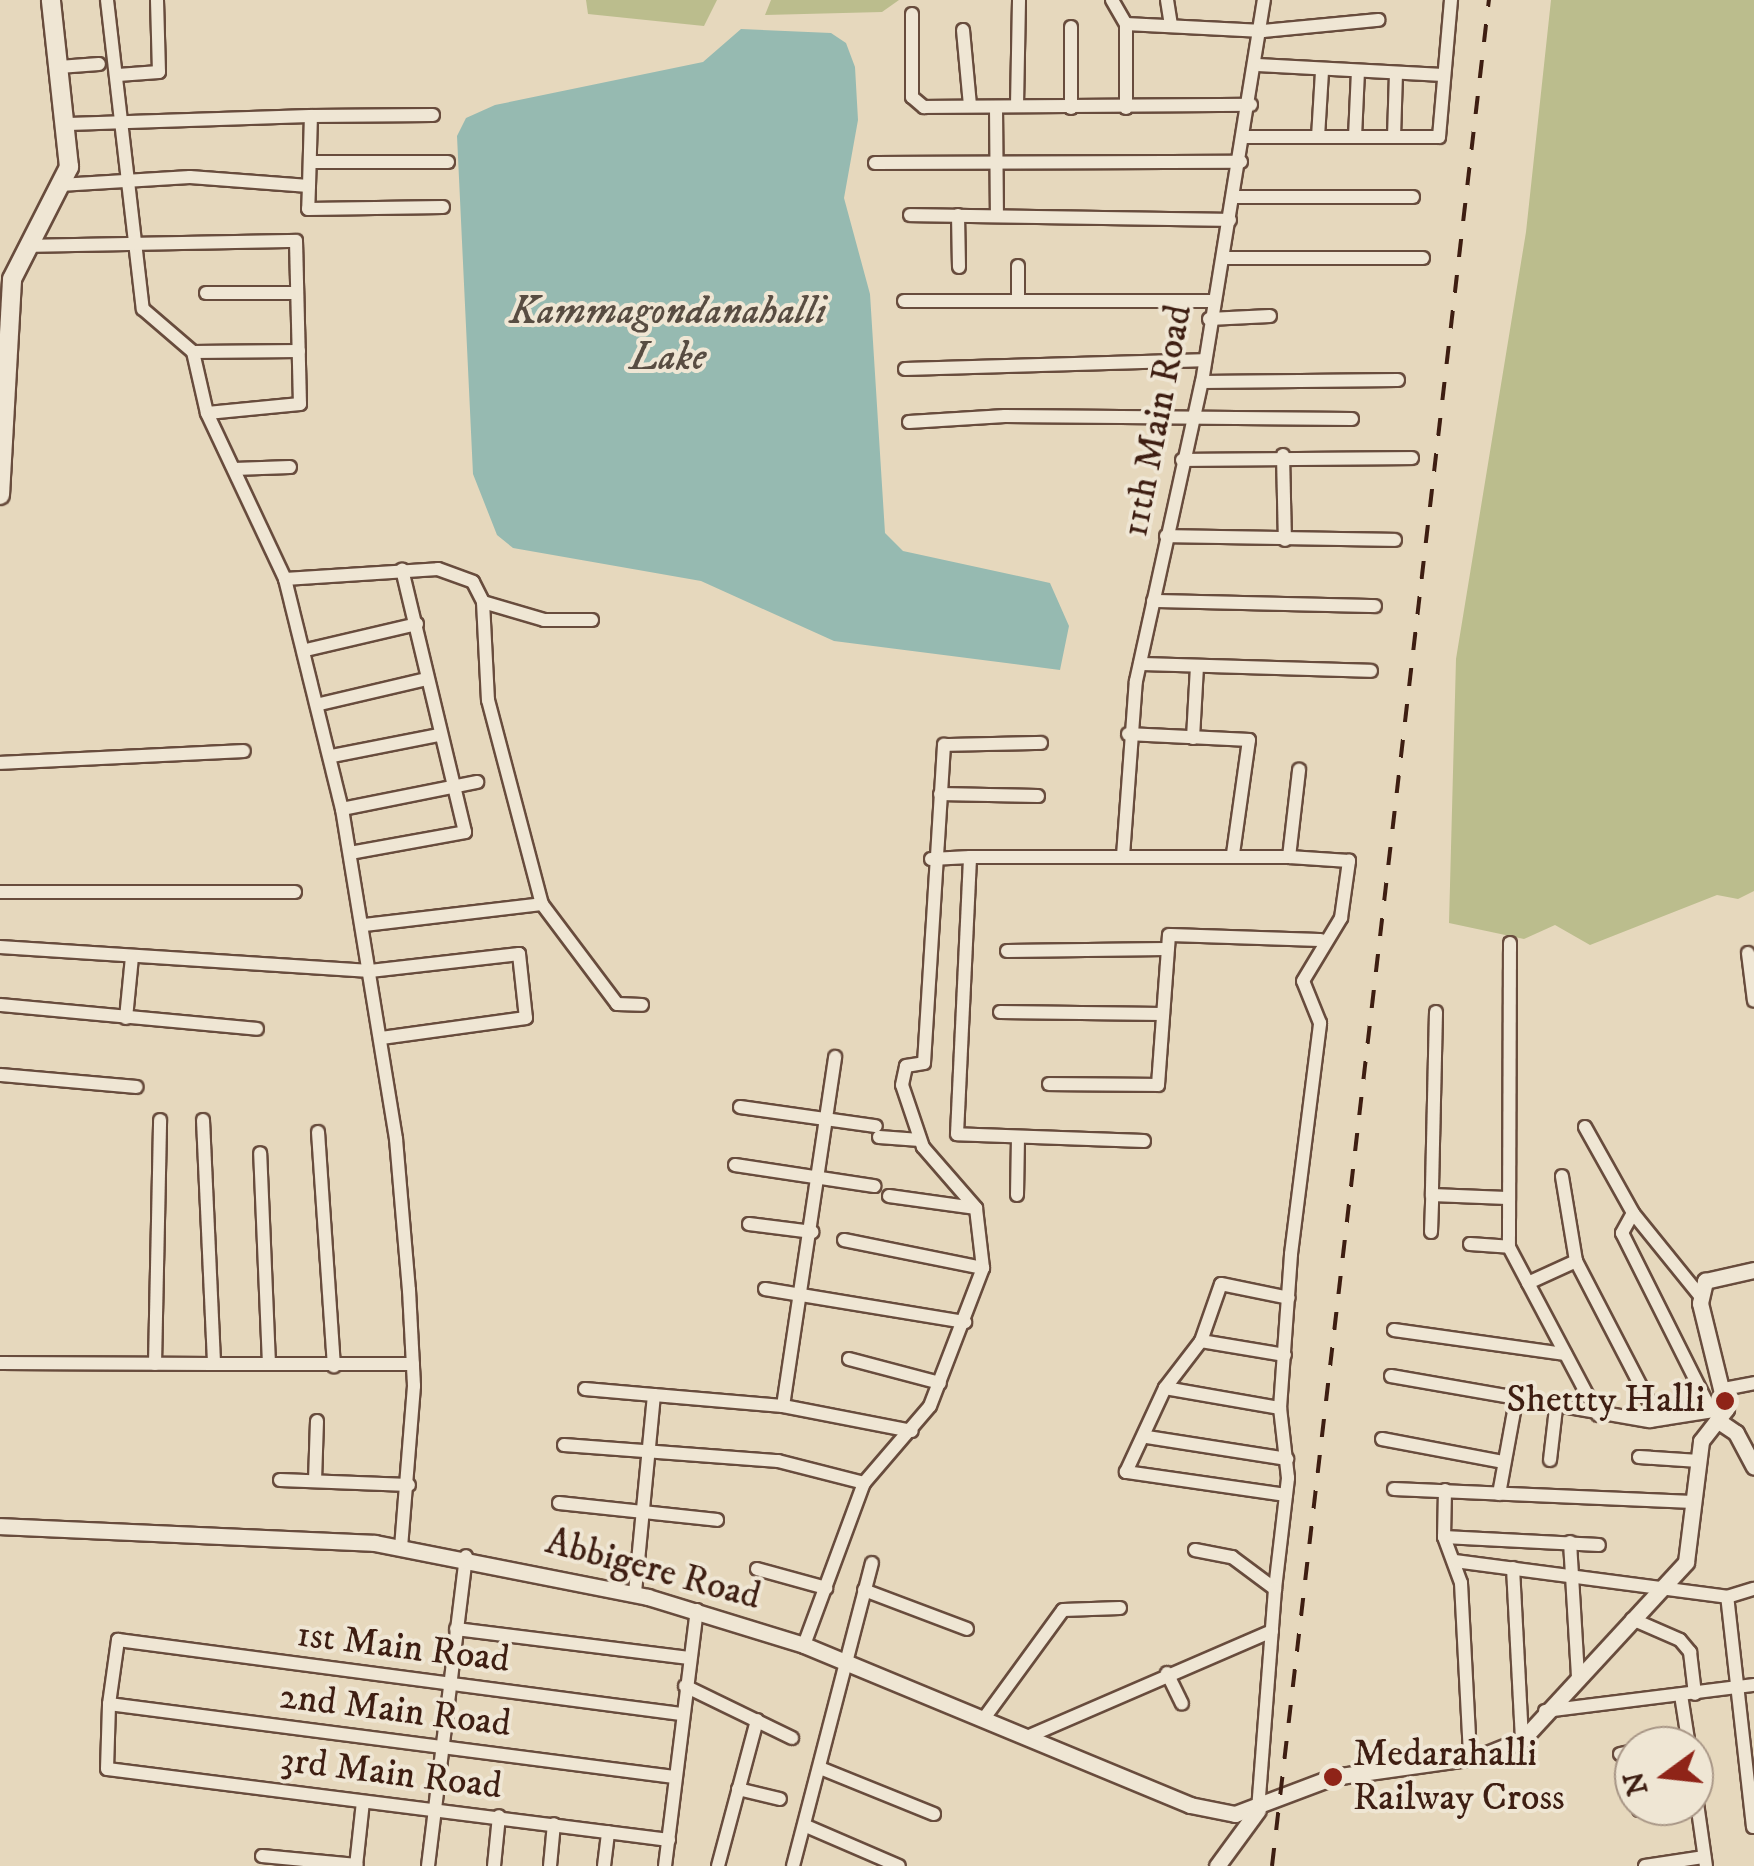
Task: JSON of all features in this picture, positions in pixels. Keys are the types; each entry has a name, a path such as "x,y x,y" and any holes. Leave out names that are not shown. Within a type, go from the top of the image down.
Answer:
{"main road":[{"path":"0,495 6,286 69,167 51,0"}],"street":[{"path":"107,0 143,309 193,352 207,413 285,579 320,704 342,808 381,1038 413,1364 401,1547"},
{"path":"118,75 159,72 157,0"},
{"path":"1017,105 1019,0"},
{"path":"1112,0 1126,24 1126,108"},
{"path":"1167,0 1171,26"},
{"name":"11th Main Road","path":"1123,856 1128,734 1191,415 1202,382 1209,319 1259,65 1264,0"},
{"path":"1246,137 1439,137 1451,0"},
{"path":"912,14 916,104 1071,108 1251,105"},
{"path":"1126,24 1262,30 1378,20"},
{"path":"1071,27 1071,108"},
{"path":"963,30 970,106"},
{"path":"60,67 99,64"},
{"path":"1259,65 1442,74"},
{"path":"1318,137 1322,71"},
{"path":"1356,137 1358,72"},
{"path":"1394,137 1396,73"},
{"path":"996,106 998,215"},
{"path":"66,124 433,115"},
{"path":"311,116 308,209 443,207"},
{"path":"310,162 448,162"},
{"path":"875,163 1241,162"},
{"path":"60,185 128,181 309,186"},
{"path":"1236,197 1414,196"},
{"path":"910,215 1230,220"},
{"path":"958,215 959,267"},
{"path":"28,246 296,241 300,404 207,413"},
{"path":"1223,258 1423,258"},
{"path":"1018,266 1018,300"},
{"path":"206,293 297,293"},
{"path":"904,301 1213,301"},
{"path":"1209,319 1270,316"},
{"path":"193,352 299,350"},
{"path":"906,368 1202,360"},
{"path":"1202,382 1398,380"},
{"path":"909,422 1191,415 1352,420"},
{"path":"1182,460 1282,454 1412,458"},
{"path":"1282,454 1285,540"},
{"path":"234,469 290,468"},
{"path":"1166,536 1396,540"},
{"path":"285,579 402,569 450,571 472,582 484,602 486,694 542,904 617,1004 642,1005"},
{"path":"350,852 465,832 438,735 417,624 402,569"},
{"path":"1153,601 1375,606"},
{"path":"484,602 544,620 592,620"},
{"path":"306,650 417,624"},
{"path":"1140,664 1371,671"},
{"path":"1193,738 1197,666"},
{"path":"320,704 427,679"},
{"path":"1128,734 1249,740 1233,854"},
{"path":"332,756 438,735"},
{"path":"804,1646 864,1482 912,1431 940,1383 983,1268 976,1208 920,1140 908,1116 906,1066 921,1066 932,859 945,743 1040,744"},
{"path":"0,763 244,751"},
{"path":"1289,856 1299,770"},
{"path":"342,808 477,782"},
{"path":"940,794 1038,796"},
{"path":"932,859 1233,854 1348,861 1341,918 1321,940 1303,981 1320,1023 1280,1408 1287,1459 1286,1495 1258,1810"},
{"path":"970,856 958,1134 1144,1142"},
{"path":"0,892 296,892"},
{"path":"364,925 542,904"},
{"path":"1049,1084 1158,1085 1166,949 1177,932 1321,940"},
{"path":"1510,943 1509,1246 1598,1415"},
{"path":"0,948 370,971 519,954 526,1018 381,1038"},
{"path":"1007,950 1166,949"},
{"path":"1748,952 1754,1001"},
{"path":"126,1018 132,957"},
{"path":"0,1006 258,1028"},
{"path":"1000,1012 1162,1014"},
{"path":"1431,1232 1436,1012"},
{"path":"783,1406 803,1294 835,1057"},
{"path":"0,1075 136,1087"},
{"path":"740,1106 827,1119 920,1140"},
{"path":"154,1364 160,1120"},
{"path":"203,1120 214,1364"},
{"path":"1217,1866 1258,1810 1333,1777 1470,1756 1522,1740 1686,1562 1699,1461 1724,1389 1701,1298 1632,1214 1585,1127"},
{"path":"318,1132 334,1366"},
{"path":"1016,1195 1018,1137"},
{"path":"260,1154 269,1364"},
{"path":"735,1165 874,1186"},
{"path":"1562,1176 1576,1261 1658,1420"},
{"path":"1432,1195 1508,1198"},
{"path":"889,1196 976,1208"},
{"path":"1632,1214 1622,1233 1718,1414 1747,1438 1754,1467"},
{"path":"749,1224 812,1232"},
{"path":"844,1240 983,1268"},
{"path":"1470,1244 1509,1246"},
{"path":"1528,1283 1576,1261"},
{"path":"1701,1298 1706,1281 1754,1270"},
{"path":"1286,1495 1126,1472 1146,1438 1165,1388 1201,1341 1221,1284 1289,1298"},
{"path":"765,1288 965,1322"},
{"path":"1394,1330 1566,1354"},
{"path":"1201,1341 1285,1356"},
{"path":"849,1359 940,1383"},
{"path":"0,1364 413,1364"},
{"path":"1391,1376 1598,1415 1658,1420 1718,1414"},
{"path":"1724,1389 1754,1382"},
{"path":"1165,1388 1280,1408"},
{"path":"585,1389 783,1406 912,1431"},
{"path":"635,1594 654,1395"},
{"path":"1499,1494 1516,1400"},
{"path":"1550,1460 1556,1408"},
{"path":"316,1482 317,1421"},
{"path":"1146,1438 1287,1459"},
{"path":"1382,1438 1504,1462"},
{"path":"564,1445 648,1454 778,1460 864,1482"},
{"path":"1640,1457 1699,1461"},
{"path":"280,1480 408,1486"},
{"path":"1394,1489 1694,1502"},
{"path":"1445,1490 1444,1537 1455,1561 1470,1756"},
{"path":"558,1504 717,1520"},
{"name":"Abbigere Road","path":"0,1526 401,1547 466,1556 635,1594 697,1610 843,1660 1190,1805 1258,1810"},
{"path":"1444,1537 1599,1545"},
{"path":"1570,1542 1578,1677"},
{"path":"1195,1550 1232,1557 1275,1589"},
{"path":"428,1866 466,1556"},
{"path":"1455,1561 1616,1576 1658,1592 1727,1597 1754,1589"},
{"path":"794,1866 843,1660 872,1563"},
{"path":"1513,1568 1522,1740"},
{"path":"758,1570 826,1588"},
{"path":"864,1590 967,1629"},
{"path":"1727,1597 1753,1827"},
{"path":"985,1717 1063,1610 1120,1608"},
{"path":"666,1866 688,1658 697,1610"},
{"path":"1632,1619 1680,1640 1690,1652 1689,1726"},
{"path":"456,1629 688,1658"},
{"path":"1027,1737 1272,1631"},
{"name":"1st Main Road","path":"110,1704 118,1640 682,1714"},
{"path":"1167,1674 1182,1704"},
{"path":"1545,1712 1754,1685"},
{"path":"685,1686 792,1738"},
{"name":"2nd Main Road","path":"110,1704 674,1777"},
{"name":"3rd Main Road","path":"110,1704 107,1770 669,1840"},
{"path":"718,1866 757,1720"},
{"path":"820,1768 934,1814"},
{"path":"738,1789 780,1799"},
{"path":"262,1856 356,1866 364,1802"},
{"path":"494,1866 500,1816"},
{"path":"550,1866 554,1824"},
{"path":"806,1826 899,1866"},
{"path":"1645,1866 1705,1862 1700,1826"},
{"path":"604,1866 608,1832"}],"green space":[{"path":"586,0 717,0 704,26 588,14"},
{"path":"771,0 899,0 882,12 765,15"},
{"path":"1551,0 1754,0 1754,891 1738,899 1717,895 1590,945 1555,925 1524,939 1449,923 1456,659 1526,232"}],"water":[{"name":"Kammagondanahalli Lake","path":"741,29 831,33 846,43 855,67 858,120 844,198 870,294 885,533 903,551 1050,583 1069,626 1060,670 834,641 701,581 513,548 497,535 473,474 457,136 466,118 495,105 703,62"}],"railway":[{"path":"1272,1866 1489,0"}],"place":[{"name":"Shettty Halli","path":"1725,1401"},
{"name":"Medarahalli Railway Cross","path":"1333,1777"}]}
